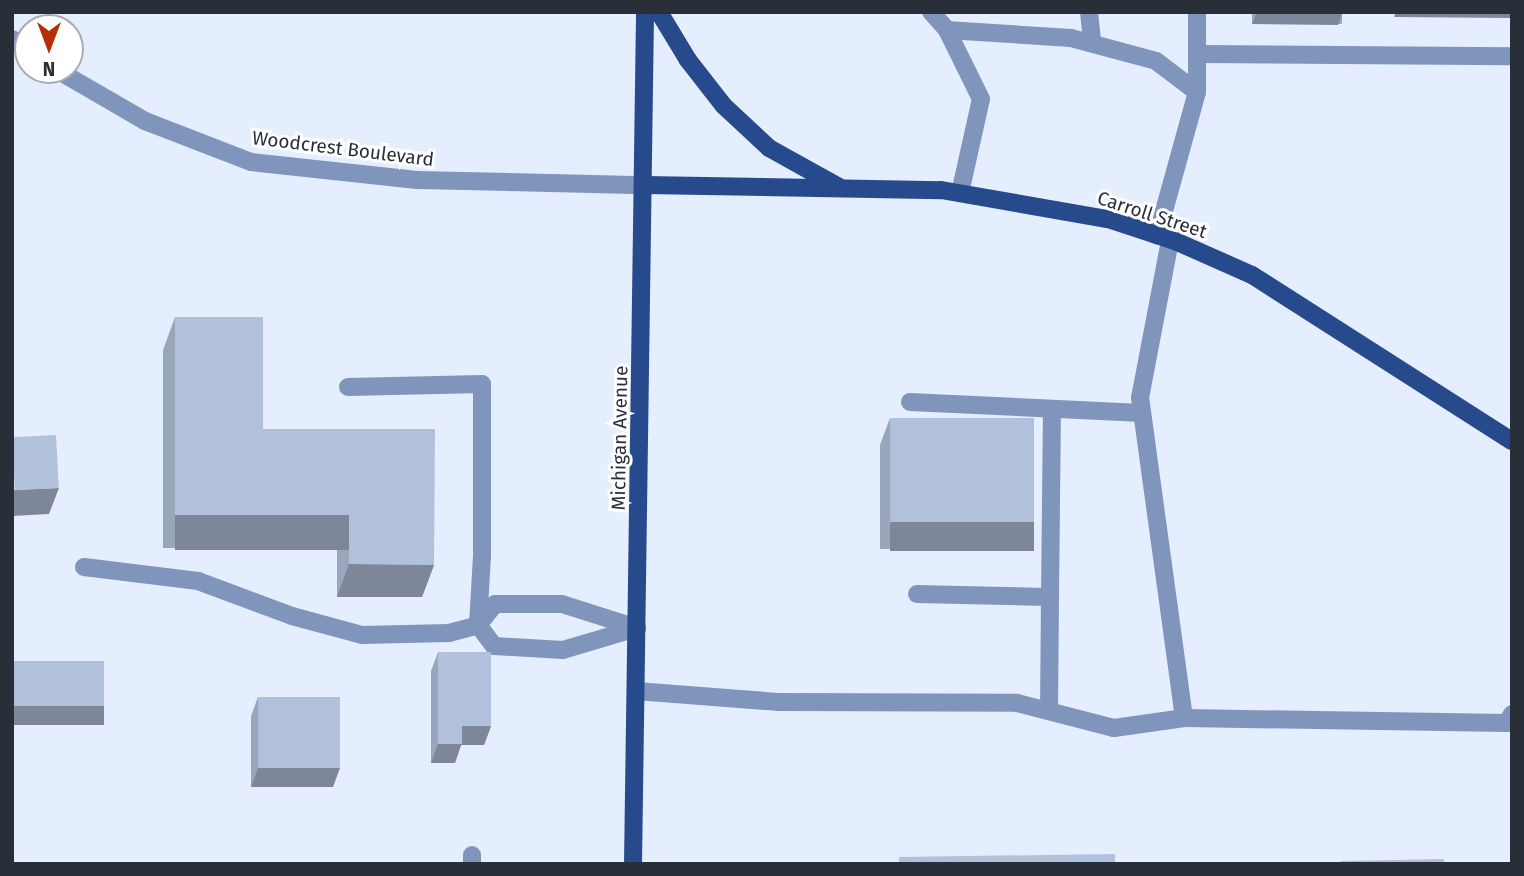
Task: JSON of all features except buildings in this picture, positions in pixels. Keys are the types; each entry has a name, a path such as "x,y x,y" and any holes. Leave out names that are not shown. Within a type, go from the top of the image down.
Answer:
{"main road":[{"name":"Michigan Avenue","path":"633,864 645,185 645,12"},
{"path":"659,12 688,60 723,106 769,148 842,188"},
{"name":"Carroll Street","path":"645,185 941,190 1108,219 1164,238 1252,275 1512,441"}],"street":[{"path":"930,12 947,30 981,99 960,193"},
{"path":"1089,12 1091,43"},
{"path":"1184,718 1140,398 1164,238 1197,92 1198,12"},
{"path":"947,30 1071,37 1156,61 1197,92"},
{"path":"1197,54 1512,56"},
{"name":"Woodcrest Boulevard","path":"81,84 145,121 251,162 417,180 645,185"},
{"path":"348,387 482,384 482,555 478,625 494,646 563,650 637,628"},
{"path":"910,402 1142,413"},
{"path":"1049,711 1052,409"},
{"path":"84,567 198,581 292,616 362,635 449,633 478,625 495,604 562,604 637,628"},
{"path":"917,594 1050,597"},
{"path":"636,691 778,702 1017,702 1114,728 1184,718 1507,723 1512,714"}]}
